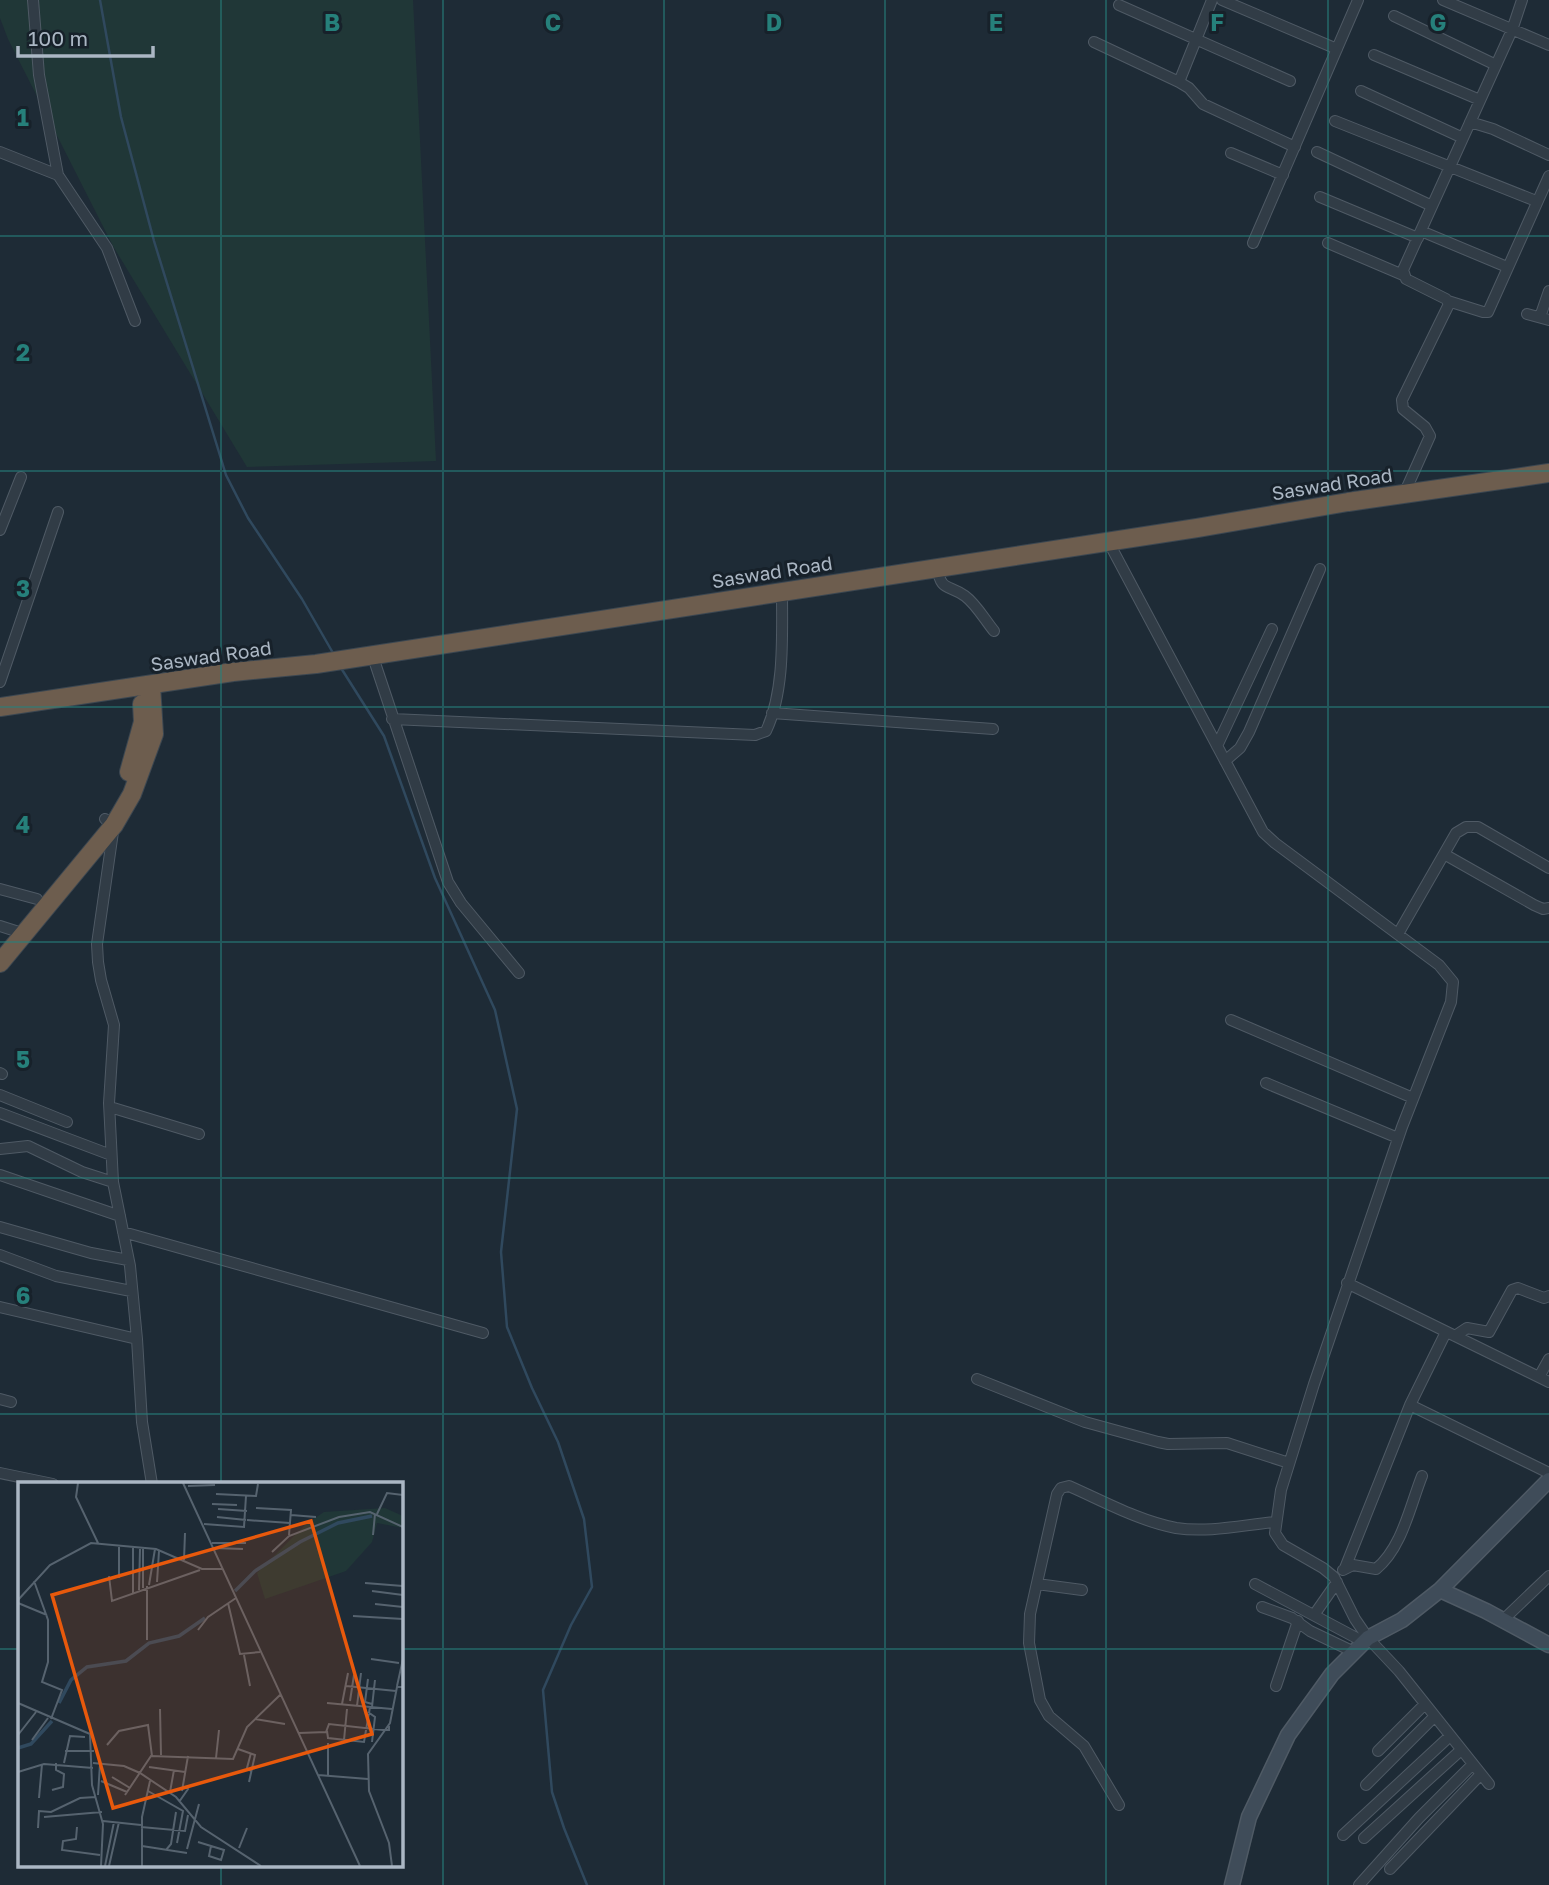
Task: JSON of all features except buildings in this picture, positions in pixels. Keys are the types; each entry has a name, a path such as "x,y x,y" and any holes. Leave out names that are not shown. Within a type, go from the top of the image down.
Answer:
{"highway":[{"name":"Saswad Road","path":"0,707 233,672 316,664 1549,473"},
{"path":"0,963 12,930 48,903 132,794 154,734 146,686"},
{"path":"0,946 37,900 110,822"}],"street":[{"path":"33,0 39,75 58,176 107,248 135,321"},
{"path":"1179,82 1212,0"},
{"path":"1222,0 1337,49"},
{"path":"1253,243 1358,0"},
{"path":"1443,0 1549,45"},
{"path":"1403,275 1512,30 1522,0"},
{"path":"1119,5 1290,81"},
{"path":"1394,16 1496,65"},
{"path":"1094,42 1179,82 1189,88 1203,104 1295,147"},
{"path":"1374,55 1480,100"},
{"path":"1361,90 1463,138"},
{"path":"1335,121 1536,201"},
{"path":"1471,122 1493,129 1549,155"},
{"path":"0,152 58,176"},
{"path":"1317,152 1432,205"},
{"path":"1231,153 1283,175"},
{"path":"1328,243 1403,275 1448,301 1483,313 1488,312 1549,176"},
{"path":"1320,197 1507,267"},
{"path":"1527,314 1544,318 1549,291"},
{"path":"1404,495 1430,436 1425,427 1403,409 1402,400 1446,311 1448,301"},
{"path":"0,530 5,503 20,477"},
{"path":"0,682 58,512"},
{"path":"1107,541 1263,832 1275,844 1439,965 1453,982 1451,1002 1398,1138 1347,1283 1289,1463 1275,1522 1275,1533 1283,1545 1324,1568 1336,1580 1355,1619 1362,1644"},
{"path":"937,567 943,586 966,597 994,631"},
{"path":"1225,761 1240,748 1249,732 1320,569"},
{"path":"392,719 755,735 765,731 772,713 779,678 782,591"},
{"path":"1217,746 1272,629"},
{"path":"372,654 448,882 461,903 519,972"},
{"path":"772,713 993,729"},
{"path":"110,822 97,944 101,980 115,1035 110,1073 113,1182 128,1260 137,1339 142,1422 152,1482"},
{"path":"1398,934 1456,833 1466,827 1478,827 1549,868"},
{"path":"1444,854 1534,905 1543,909 1549,908"},
{"path":"0,889 37,900"},
{"path":"1231,1020 1413,1098"},
{"path":"1266,1083 1398,1138"},
{"path":"0,1095 67,1122"},
{"path":"110,1107 199,1134"},
{"path":"0,1113 111,1155"},
{"path":"0,1149 28,1146 82,1172 113,1182"},
{"path":"0,1175 120,1216"},
{"path":"0,1227 128,1260"},
{"path":"122,1231 483,1333"},
{"path":"0,1255 57,1276 131,1291"},
{"path":"1347,1283 1544,1380 1549,1359"},
{"path":"1314,1615 1345,1568 1410,1405 1451,1334 1467,1328 1489,1332 1512,1290 1518,1288 1544,1298 1549,1296"},
{"path":"0,1307 137,1339"},
{"path":"977,1379 1085,1422 1158,1442 1227,1443 1289,1463"},
{"path":"0,1399 11,1402"},
{"path":"1410,1405 1549,1473"},
{"path":"0,1473 43,1482"},
{"path":"1345,1568 1353,1565 1376,1569 1381,1565 1395,1545 1422,1476"},
{"path":"1232,1885 1249,1817 1288,1735 1332,1674 1362,1644 1402,1620 1440,1590 1549,1480"},
{"path":"1119,1805 1084,1746 1049,1716 1040,1700 1029,1643 1030,1614 1057,1494 1061,1488 1069,1486 1154,1522 1177,1528 1196,1529 1275,1522"},
{"path":"1503,1620 1549,1576"},
{"path":"1037,1584 1082,1590"},
{"path":"1255,1584 1314,1615 1362,1644 1399,1671 1489,1784"},
{"path":"1440,1590 1549,1645"},
{"path":"1262,1607 1298,1621 1310,1631 1362,1644"},
{"path":"1276,1686 1298,1621"},
{"path":"1378,1751 1424,1705"},
{"path":"1366,1785 1434,1717"},
{"path":"1343,1835 1450,1736"},
{"path":"1364,1838 1461,1750"},
{"path":"1359,1885 1419,1818 1473,1764"},
{"path":"1390,1869 1482,1774"}],"green space":[{"path":"0,0 413,0 436,461 247,467 113,246 8,39 0,18"}],"waterway":[{"path":"100,0 121,117 154,241 226,475 248,518 302,599 333,653"},
{"path":"341,668 384,736 435,878 495,1010 517,1109 501,1252 507,1327 558,1442 584,1519 592,1587 571,1625 543,1690 552,1792 587,1885"}]}
